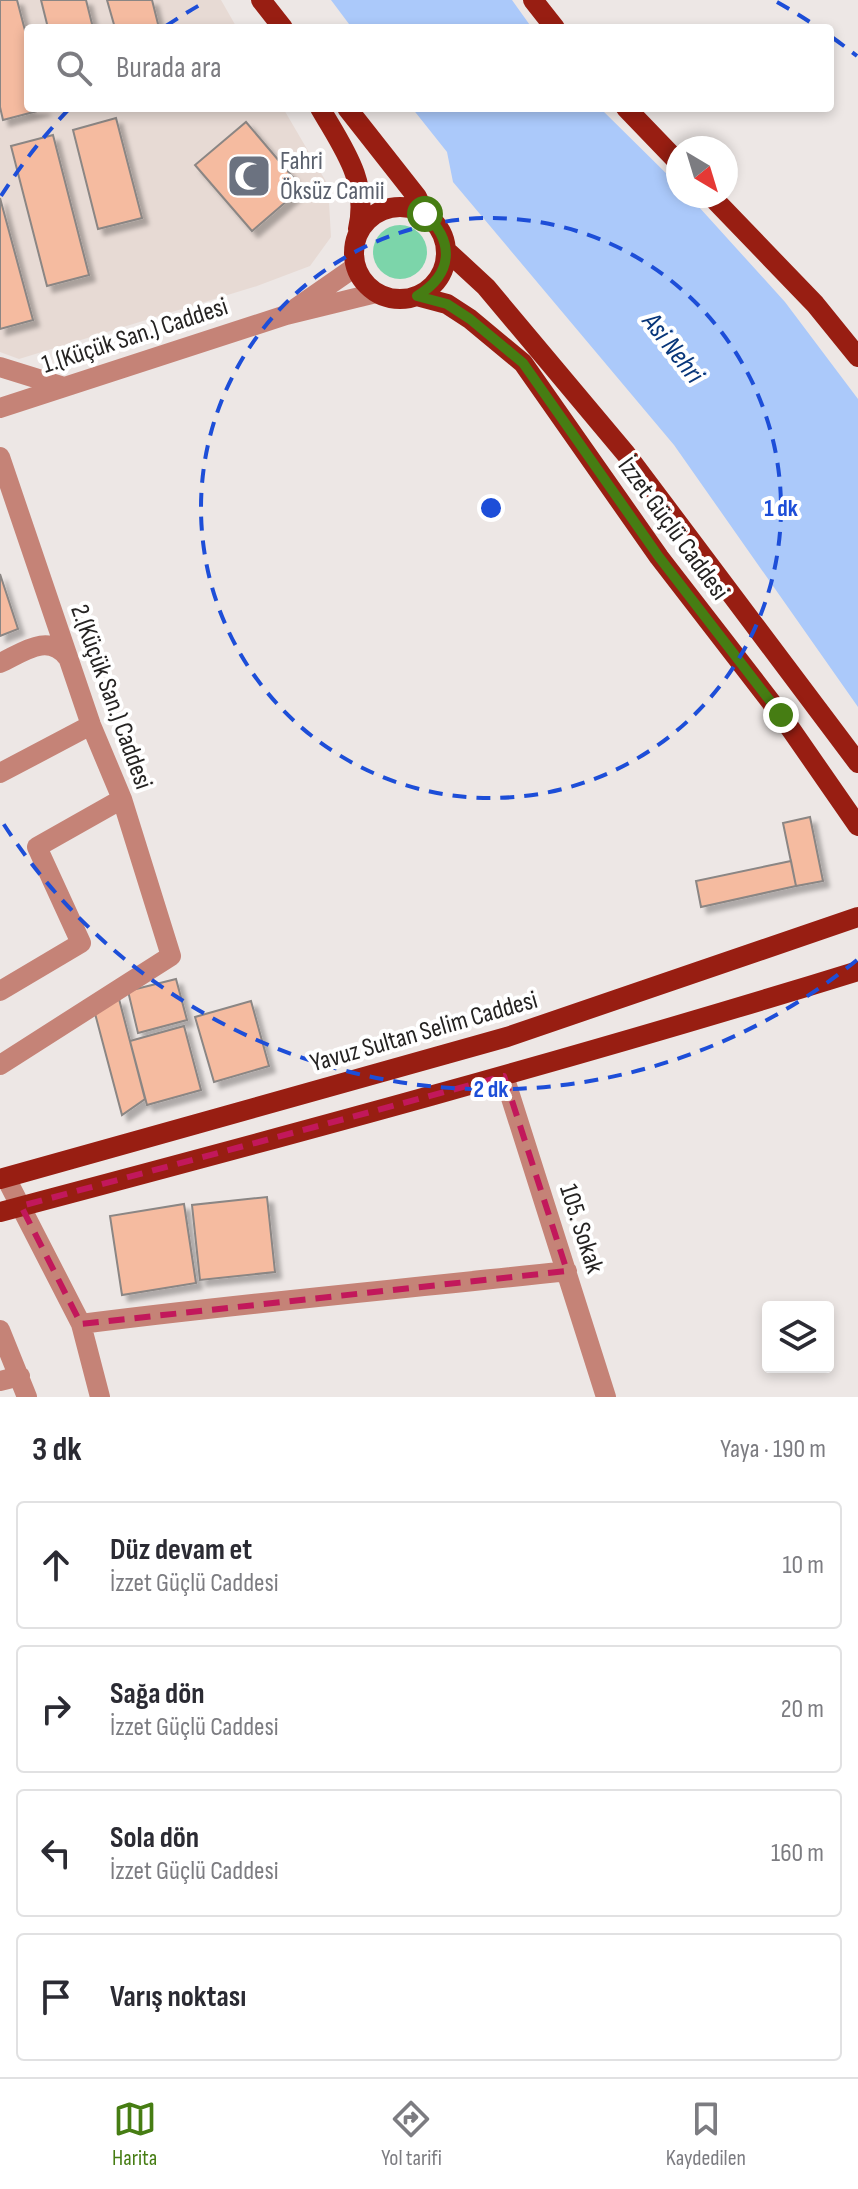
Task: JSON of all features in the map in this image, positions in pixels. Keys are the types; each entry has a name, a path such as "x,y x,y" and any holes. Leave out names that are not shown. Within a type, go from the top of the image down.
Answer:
{"main road":[{"path":"260,0 272,24"},
{"path":"260,0 280,24"},
{"path":"533,0 552,24"},
{"path":"322,112 354,166 363,207 355,241 355,267 367,287 376,293"},
{"name":"İzzet Güçlü Caddesi","path":"350,112 417,197 425,214 436,224 447,251 486,287 626,454 858,763"},
{"path":"630,112 666,150"},
{"path":"355,241 361,228 383,209 398,206 425,214"},
{"path":"723,208 815,304 858,357"},
{"path":"417,296 440,278 447,251"},
{"name":"İzzet Güçlü Caddesi","path":"376,293 389,299 417,296 447,304 523,363 659,557 781,715 858,826"},
{"name":"Yavuz Sultan Selim Caddesi","path":"2,1175 507,1037 858,917"},
{"path":"0,1212 504,1076 858,971"}],"street":[{"name":"1.(Küçük San.) Caddesi","path":"286,315 355,267"},
{"name":"1.(Küçük San.) Caddesi","path":"0,408 286,315 376,293"},
{"path":"0,367 61,386"},
{"name":"2.(Küçük San.) Caddesi","path":"0,457 91,725 122,799 171,956 0,1065"},
{"path":"0,663 41,643 60,648 67,657"},
{"path":"0,773 91,725"},
{"path":"0,991 81,943 37,847 122,799"},
{"name":"105. Sokak","path":"504,1076 606,1397"},
{"path":"2,1175 81,1324 100,1397"},
{"path":"81,1324 202,1308 355,1295 567,1271"},
{"path":"0,1330 10,1379 27,1397"}],"highlighted area":[{"path":"504,1076 567,1271 81,1324 21,1206"}],"shaded area":[{"path":"0,0 221,0 235,24 24,24 24,112 285,112 328,185 331,237 310,266 257,286 19,359 0,352"}],"green space":[{"path":"400,225 419,233 427,252 419,271 400,279 381,271 373,252 381,233"}],"water":[{"path":"331,0 512,0 529,24 349,24"},
{"name":"Asi Nehri","path":"415,112 604,112 666,173 666,208 700,208 785,302 858,399 858,707 674,445 453,182 447,152"}],"building":[{"path":"0,0 17,0 24,27 24,112 34,112 3,120 0,107"},
{"path":"41,0 86,0 92,24 47,24"},
{"path":"107,0 152,0 158,24 114,24"},
{"path":"116,118 142,218 98,229 73,130"},
{"name":"Fahri Öksüz Camii","path":"246,122 302,188 252,231 195,165"},
{"path":"53,135 89,275 47,286 11,146"},
{"path":"0,198 33,320 0,329"},
{"path":"0,574 18,629 0,636"},
{"path":"810,817 823,881 796,886 783,823"},
{"path":"791,861 796,886 701,907 696,881"},
{"path":"176,979 187,1020 138,1033 128,991"},
{"path":"119,999 145,1099 122,1115 93,1006"},
{"path":"251,1001 269,1066 214,1082 195,1017"},
{"path":"184,1026 201,1090 147,1105 130,1041"},
{"path":"267,1197 275,1272 200,1280 192,1205"},
{"path":"184,1204 196,1283 122,1295 110,1216"}],"place":[{"name":"Fahri Öksüz Camii","path":"249,176"}],"route":[{"path":"425,214 436,224 447,251 440,278 430,289 417,296 447,304 523,363 659,557 781,715"}]}
